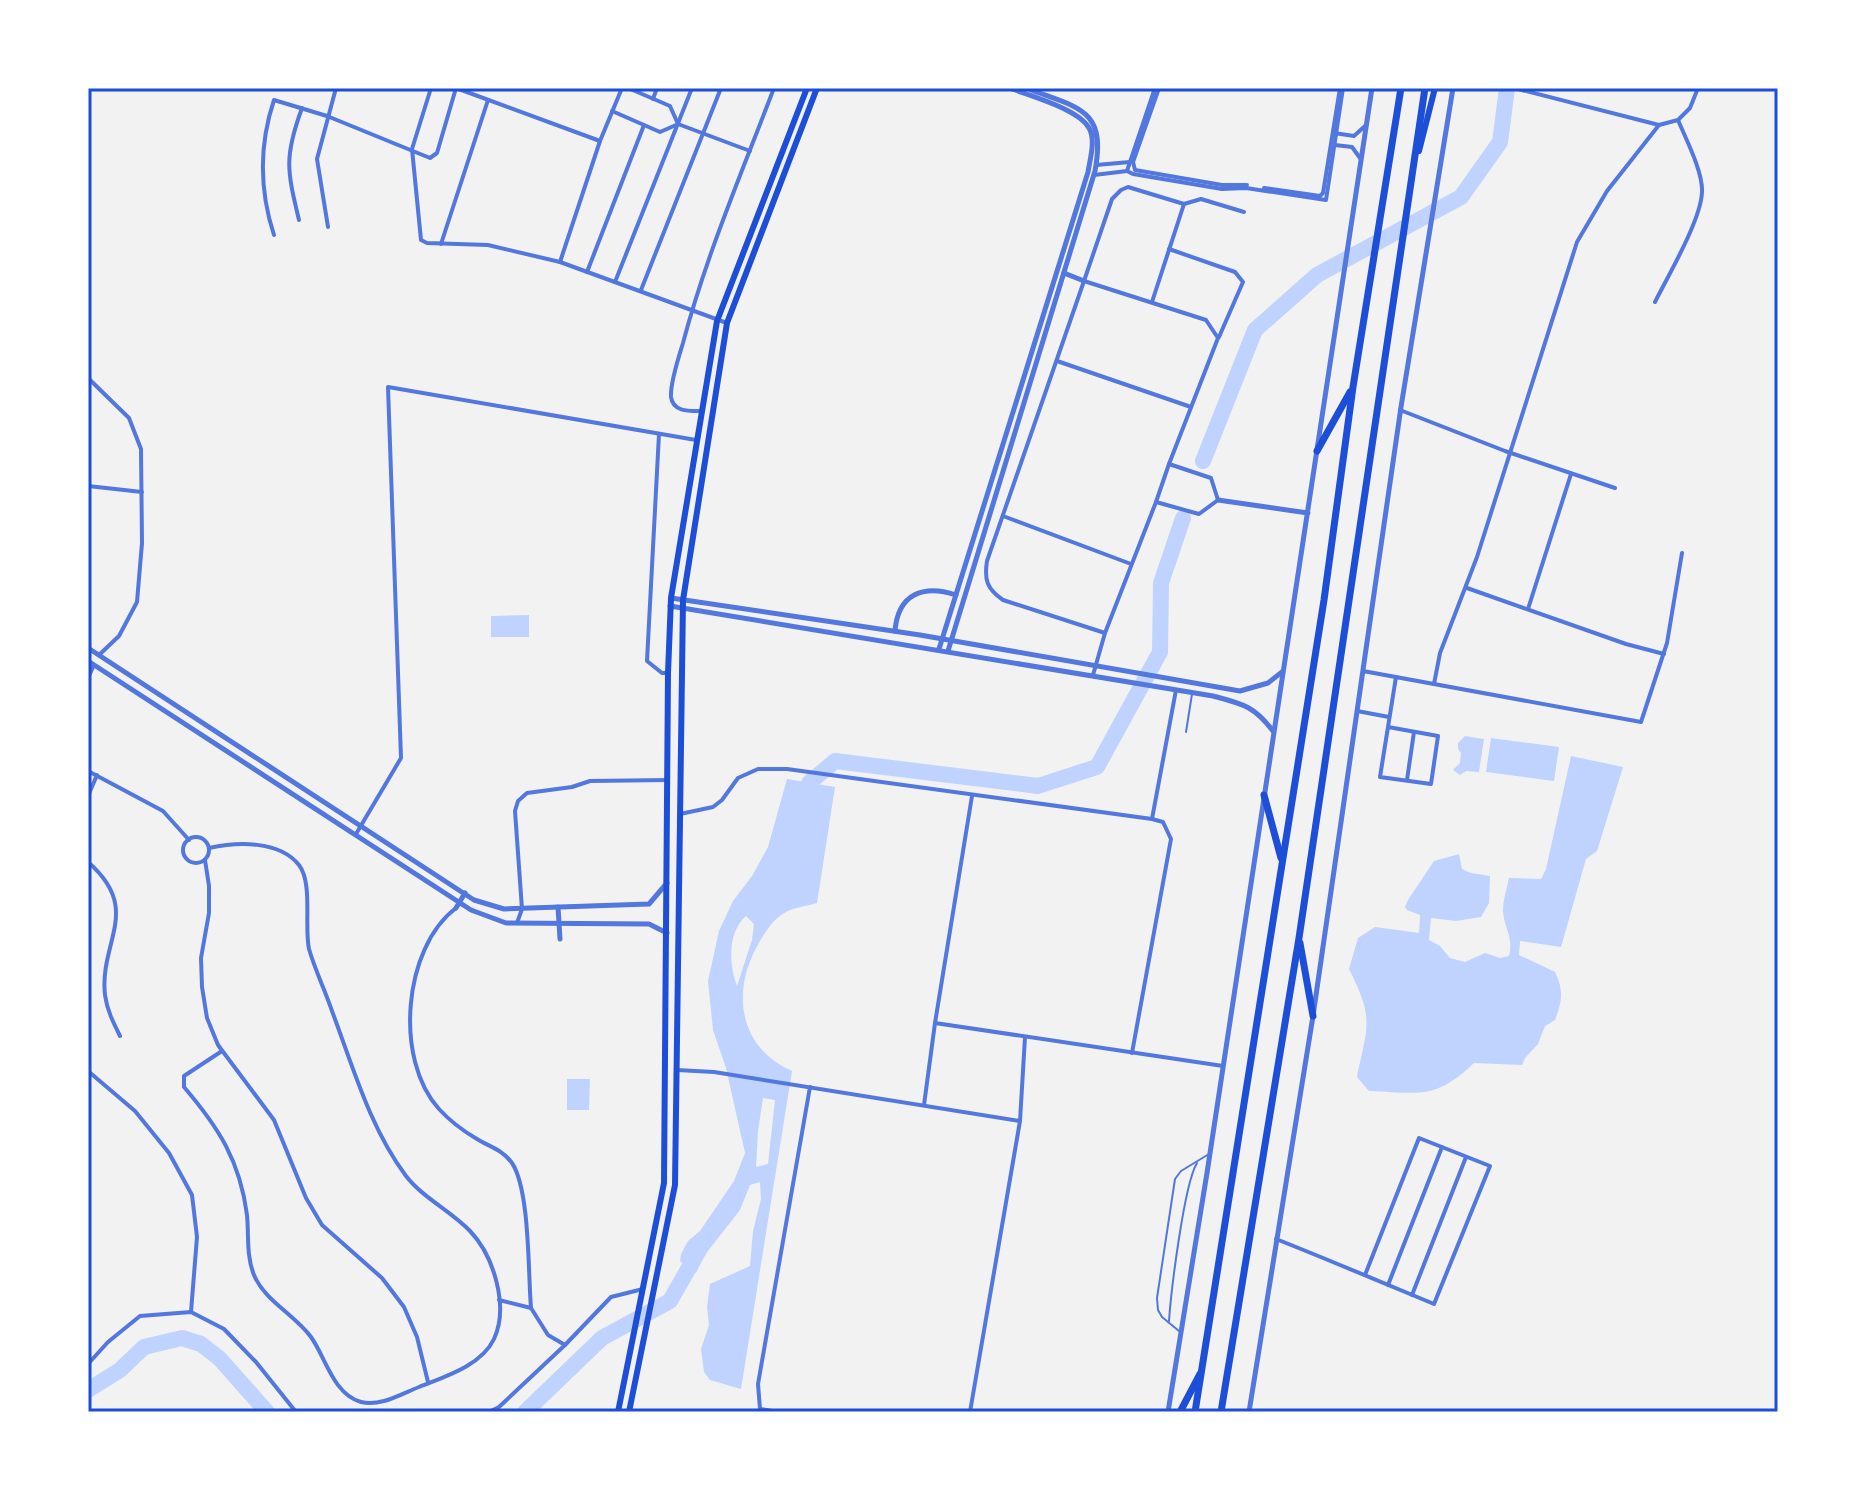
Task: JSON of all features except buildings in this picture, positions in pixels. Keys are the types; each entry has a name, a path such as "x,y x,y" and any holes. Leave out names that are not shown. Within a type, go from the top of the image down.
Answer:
{"highway":[{"path":"1195,1412 1324,600 1399,88"},
{"path":"1221,1412 1299,938 1425,88"},
{"path":"1317,451 1353,387"},
{"path":"1264,795 1283,864"},
{"path":"1299,938 1313,1016"},
{"path":"1180,1412 1203,1369"}],"main road":[{"path":"618,1412 664,1183 671,602 717,321 807,88"},
{"path":"629,1412 675,1185 683,600 727,323 817,88"},
{"path":"1412,173 1435,88"}],"street":[{"path":"328,227 317,159 336,88"},
{"path":"431,88 412,151 421,240 427,243 488,245 560,262 727,323"},
{"path":"274,235 263,189 262,161 265,127 274,100 327,116 430,158 437,153 456,88 600,141"},
{"path":"560,262 600,141 622,88"},
{"path":"628,88 670,106 678,124"},
{"path":"653,99 657,88"},
{"path":"615,282 692,88"},
{"path":"641,291 721,88"},
{"path":"701,411 682,410 675,406 671,397 691,311 774,88"},
{"path":"939,649 1088,172 1092,145 1089,128 1076,114 1010,88"},
{"path":"948,651 1094,175 1100,145 1095,124 1079,109 1026,88"},
{"path":"1127,171 1157,88"},
{"path":"1094,175 1135,170 1222,185 1245,185 1320,196 1333,145 1342,88"},
{"path":"1168,1412 1372,88"},
{"path":"1249,1412 1313,1016 1400,410 1453,88"},
{"path":"1516,88 1659,125 1678,120 1690,108 1698,88"},
{"path":"441,244 488,100"},
{"path":"299,220 290,179 288,151 302,108"},
{"path":"612,111 660,132 678,124 750,151"},
{"path":"1655,302 1686,241 1702,194 1692,155 1678,120"},
{"path":"1335,134 1354,136 1367,124"},
{"path":"587,272 644,125"},
{"path":"1434,684 1440,653 1467,588 1577,242 1607,191 1659,125"},
{"path":"1127,171 1222,189 1246,188 1326,200 1333,145"},
{"path":"1333,145 1352,147 1362,160"},
{"path":"1096,165 1130,162"},
{"path":"1130,162 1135,170"},
{"path":"1105,633 1003,600 991,592 984,578 987,561 1112,199 1128,187 1184,204 1201,199 1244,212"},
{"path":"1152,302 1184,204"},
{"path":"1093,675 1105,633 1169,464 1243,282 1235,272 1169,249"},
{"path":"1064,273 1206,320 1218,338"},
{"path":"1057,361 1191,407"},
{"path":"88,378 129,418 141,449 142,543 137,602 119,636 99,655"},
{"path":"356,834 401,758 388,387 696,440"},
{"path":"1400,410 1510,453 1615,488"},
{"path":"659,434 647,661 662,673 668,673"},
{"path":"1169,464 1211,478 1218,500"},
{"path":"1528,610 1571,474"},
{"path":"88,486 142,492"},
{"path":"1156,502 1199,514 1218,500 1308,513"},
{"path":"1003,516 1131,564"},
{"path":"1363,671 1641,722 1664,654 1682,553"},
{"path":"1467,588 1626,644 1664,654"},
{"path":"895,631 896,618 904,603 914,594 942,591 956,595"},
{"path":"671,602 683,600 895,631 1240,691 1268,683 1283,671"},
{"path":"671,602 682,609 1192,692 1249,706 1260,713 1274,732"},
{"path":"88,648 474,900 504,909 649,904 667,882"},
{"path":"88,678 91,663 356,834 458,905 506,923 649,924 667,933"},
{"path":"1388,727 1438,736 1431,784 1380,777 1389,717 1396,677"},
{"path":"1152,819 1176,690"},
{"path":"1357,711 1389,717"},
{"path":"1407,780 1414,732"},
{"path":"680,814 713,807 738,778 758,769 801,771 1163,822 1169,829 1171,839 1132,1053"},
{"path":"88,771 163,811 189,840"},
{"path":"88,796 97,775"},
{"path":"517,923 522,909 515,811 518,801 527,793 572,787 590,781 668,780"},
{"path":"924,1105 972,796"},
{"path":"189,840 201,839 209,848"},
{"path":"189,840 183,850 186,858 197,863 205,860"},
{"path":"209,848 254,843 284,855 300,866 306,884 306,924 313,963 379,1132 410,1182 473,1233 487,1257 497,1286 500,1312 493,1339 479,1356 455,1372 378,1403 360,1402 341,1389 310,1335 255,1278 249,1259 242,1182 227,1144 184,1087 184,1076 222,1051"},
{"path":"209,848 205,860 209,913 201,958 207,1018 222,1051 274,1120 306,1198 322,1225 382,1278 404,1307 417,1337 429,1383"},
{"path":"88,862 99,872 116,898 116,930 106,969 105,993 109,1014 120,1036"},
{"path":"465,893 458,905 442,918 413,983 409,1023 418,1071 438,1108 475,1138 501,1151 513,1165 523,1190 531,1308 548,1335 565,1345"},
{"path":"558,907 560,939"},
{"path":"935,1023 1223,1066"},
{"path":"970,1412 1020,1121 1025,1037"},
{"path":"677,1070 714,1072 1020,1121"},
{"path":"88,1071 135,1111 169,1153 192,1195 197,1237 191,1312"},
{"path":"779,1412 760,1409 758,1384 810,1087"},
{"path":"1276,1239 1434,1304 1490,1166 1419,1138 1365,1275"},
{"path":"1388,1285 1442,1147"},
{"path":"1412,1295 1466,1157"},
{"path":"489,1412 499,1407 565,1345 611,1297 643,1289"},
{"path":"499,1300 531,1308"},
{"path":"88,1364 108,1342 140,1316 191,1312 224,1329 256,1362 296,1412"}],"lane":[{"path":"1186,732 1192,692"},
{"path":"1181,1334 1158,1310 1157,1298 1175,1179 1181,1171 1210,1153"},
{"path":"1169,1323 1187,1199 1193,1170 1198,1162"}],"water":[{"path":"529,615 529,637 491,637 491,616"},
{"path":"1465,736 1484,739 1479,772 1466,771 1460,775 1453,770 1460,763 1458,743"},
{"path":"1491,738 1559,747 1554,781 1486,772"},
{"path":"1571,756 1623,767 1597,851 1586,859 1561,947 1520,941 1519,955 1555,972 1561,996 1555,1020 1545,1026 1538,1044 1522,1065 1474,1063 1448,1083 1426,1092 1369,1091 1357,1077 1366,1022 1362,1000 1349,969 1358,938 1375,927 1419,933 1420,915 1407,910 1408,900 1434,861 1459,854 1462,869 1490,876 1489,903 1481,917 1456,921 1431,918 1429,940 1440,946 1450,958 1465,962 1485,953 1500,958 1509,956 1510,943 1503,911 1509,878 1541,879 1546,869"},
{"path":"787,779 835,787 817,903 790,910 772,924 755,950 744,986 743,1004 752,1036 762,1050 792,1071 741,1389 710,1380 704,1372 701,1349 709,1325 707,1307 710,1284 750,1266 753,1231 761,1199 760,1182 750,1185 740,1210 704,1256 696,1273 680,1261 688,1241 700,1231 734,1181 745,1153 726,1068 713,1030 708,981 719,931 733,901 768,847","holes":["746,916 754,924 752,940 737,986 731,949 735,931","763,1098 775,1100 768,1164 756,1167"]},
{"path":"567,1079 590,1079 589,1110 567,1110"}],"waterway":[{"path":"1203,461 1255,330 1317,275 1461,197 1500,142 1507,88"},
{"path":"806,803 809,783 835,761 1038,786 1097,767 1160,652 1161,583 1183,518"},
{"path":"525,1412 602,1338 670,1301 699,1250"},
{"path":"88,1390 120,1370 144,1347 182,1338 201,1344 220,1359 267,1412"}]}
